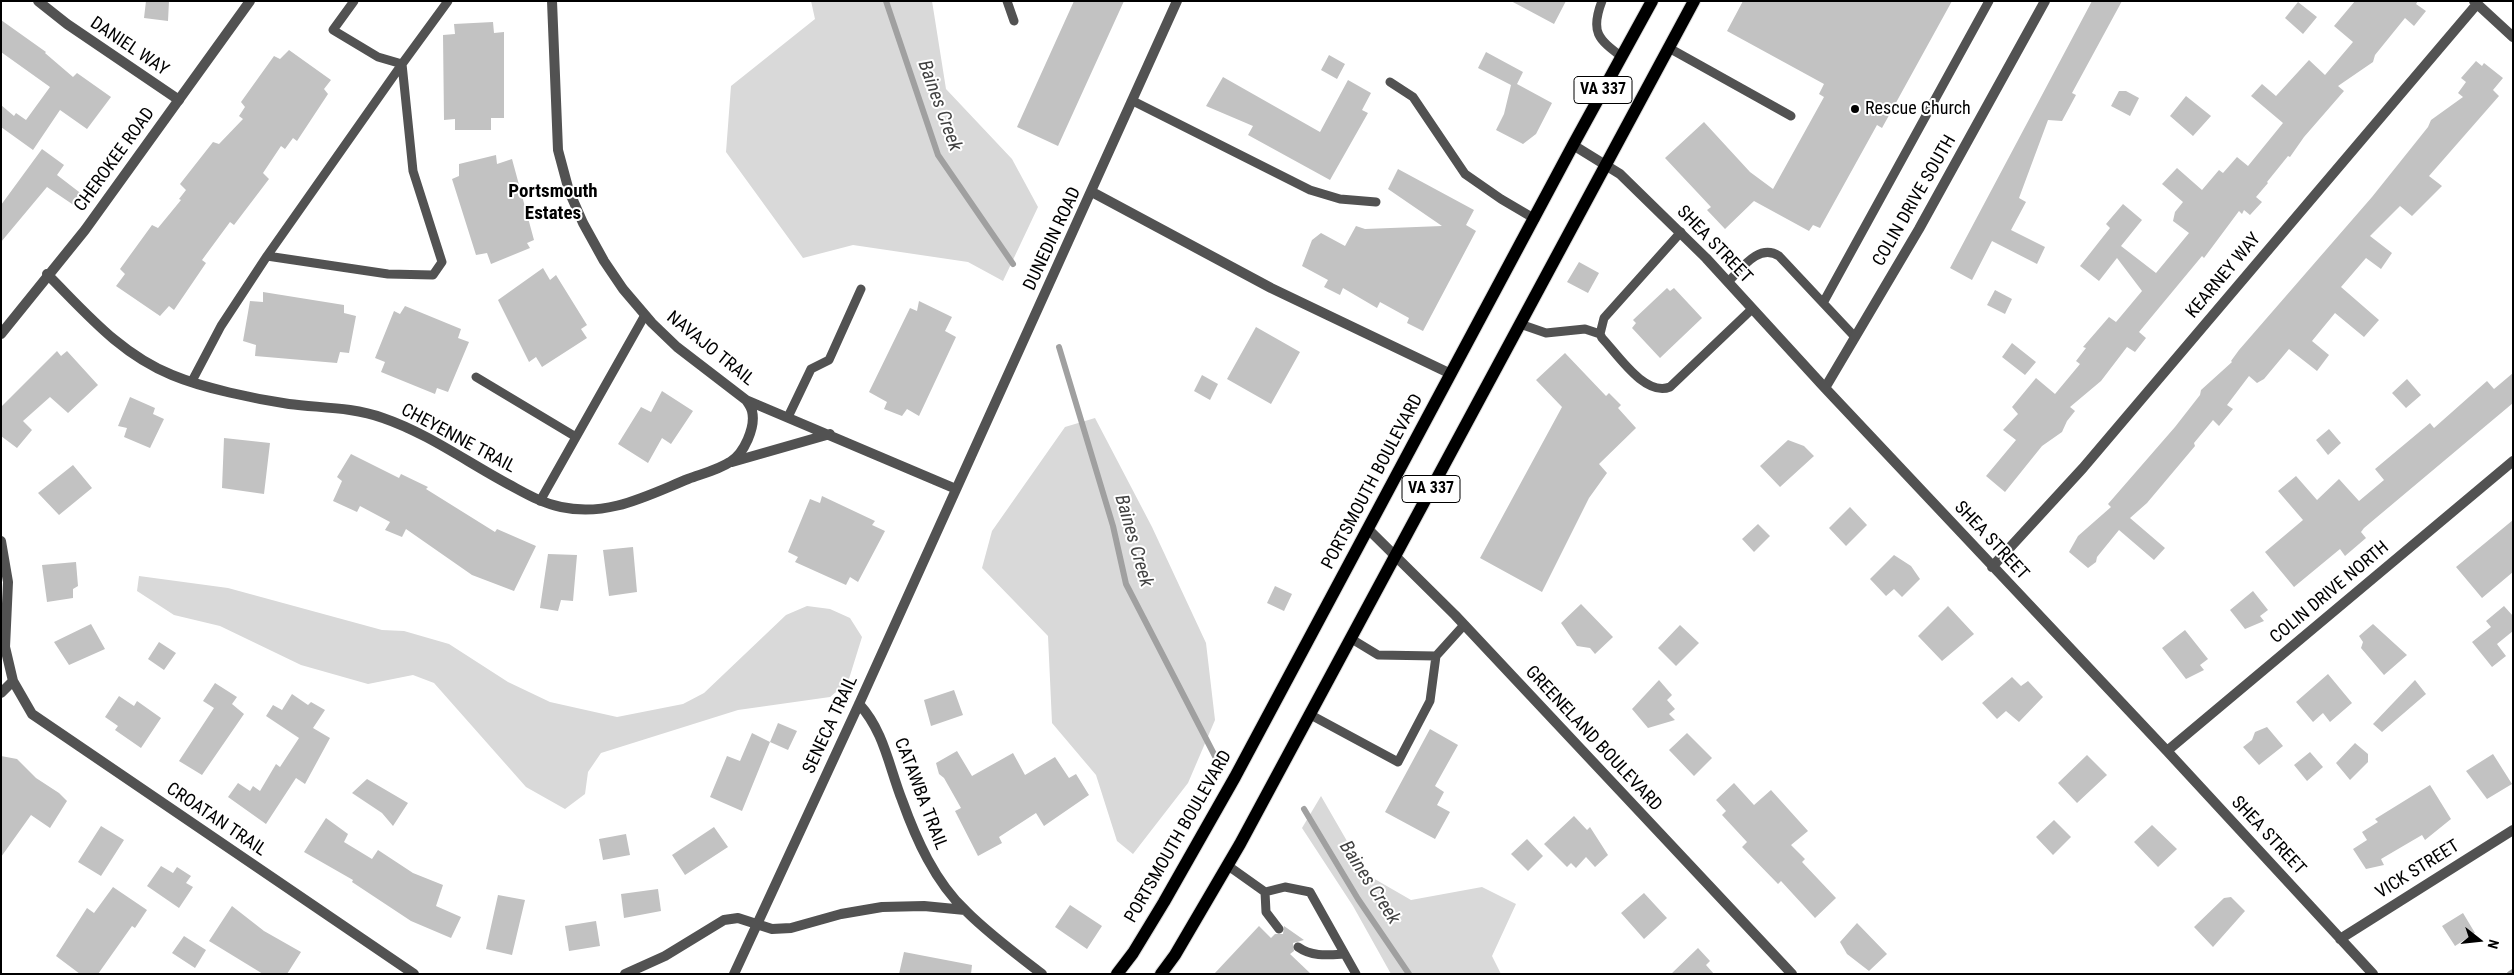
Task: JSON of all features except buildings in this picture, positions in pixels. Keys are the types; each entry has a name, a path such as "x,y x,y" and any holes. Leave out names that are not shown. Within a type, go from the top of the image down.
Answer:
{"main road":[{"name":"PORTSMOUTH BOULEVARD","path":"1117,974 1164,902 1235,777 1652,1"},
{"name":"VA 337","path":"1161,974 1175,955 1227,865 1694,1"}],"street":[{"name":"DANIEL WAY","path":"38,1 67,24 178,100"},
{"name":"CHEROKEE ROAD","path":"1,334 47,274 85,230 250,1"},
{"name":"NAVAJO TRAIL","path":"552,1 558,150 570,191 583,223 604,261 623,289 645,315 677,347 746,400 956,488"},
{"name":"DUNEDIN ROAD","path":"956,488 1092,192 1177,1"},
{"name":"COLIN DRIVE SOUTH","path":"1825,388 1919,229 2045,1"},
{"path":"2476,2 2513,37"},
{"name":"KEARNEY WAY","path":"1992,567 2083,468 2476,2"},
{"name":"SHEA STREET","path":"1573,145 1620,174 1681,232 1992,567 2168,751 2372,974"},
{"path":"1092,192 1271,288 1451,374"},
{"name":"CHEYENNE TRAIL","path":"47,274 116,344 144,362 173,376 246,396 289,404 353,409 385,419 430,439 466,462 540,502 583,510 611,508 638,502 732,462 830,434"},
{"path":"732,462 744,446 751,429 752,412 746,400"},
{"name":"COLIN DRIVE NORTH","path":"2168,751 2513,461"},
{"name":"SENECA TRAIL","path":"734,974 860,704 956,488"},
{"name":"GREENELAND BOULEVARD","path":"1368,529 1464,625 1792,974"},
{"name":"CROATAN TRAIL","path":"1,541 8,582 5,647 13,681 32,714 414,974"},
{"path":"1,693 13,681"},
{"name":"CATAWBA TRAIL","path":"860,704 869,714 879,732 902,800 925,855 965,910 1042,974"},
{"name":"VICK STREET","path":"2340,938 2513,830"},
{"path":"625,974 666,956 724,920 738,918 772,928 791,928 841,914 882,907 924,906 965,910"}],"lane":[{"path":"354,1 334,30 378,57 402,64"},
{"path":"192,381 221,326 267,256 448,1"},
{"path":"1007,1 1014,21"},
{"path":"1602,1 1596,23 1598,35 1603,42 1622,57"},
{"path":"1823,303 1989,1"},
{"path":"1669,48 1790,116"},
{"path":"267,256 388,274 433,275 442,262 414,172 402,64"},
{"path":"1390,82 1413,97 1465,174 1535,219"},
{"path":"1133,101 1310,190 1340,199 1376,202"},
{"path":"1600,334 1604,318 1681,232"},
{"path":"1728,282 1756,255 1764,251 1772,252 1779,256 1855,337"},
{"path":"788,417 811,369 829,360 861,289"},
{"path":"1520,324 1546,333 1586,329 1600,334 1644,384 1654,389 1663,390 1670,387 1752,308"},
{"path":"540,502 645,315"},
{"path":"476,377 576,436"},
{"path":"1309,714 1398,762 1430,701 1436,656 1464,625"},
{"path":"1350,638 1378,655 1436,656"},
{"path":"1227,865 1265,892"},
{"path":"1265,892 1284,887 1310,892 1356,974"},
{"path":"1265,892 1266,912 1279,929"},
{"path":"1298,947 1305,952 1322,956 1345,954"}],"shaded area":[{"path":"811,1 932,1 946,89 1012,159 1038,207 1003,281 968,262 853,245 803,258 726,152 731,86 815,19"},
{"path":"1095,418 1152,527 1206,643 1215,720 1188,783 1133,854 1117,841 1096,775 1052,723 1048,636 982,568 992,531 1065,427"},
{"path":"139,576 228,588 382,630 404,631 449,644 508,682 550,702 617,717 683,704 704,693 786,615 807,606 830,609 850,618 862,637 848,682 830,697 738,710 601,753 588,772 585,794 565,809 526,787 434,683 413,675 368,684 301,665 220,626 174,615 137,591"},
{"path":"1321,796 1366,874 1411,900 1482,887 1516,904 1492,956 1501,974 1391,974 1353,906 1302,828"}],"waterway":[{"name":"Baines Creek","path":"886,1 938,155 1013,264"},
{"name":"Baines Creek","path":"1059,347 1113,526 1126,584 1217,760"},
{"name":"Baines Creek","path":"1304,809 1358,899 1409,974"}],"place":[{"name":"Rescue Church","path":"1855,109"}],"district":[{"name":"Portsmouth Estates","path":"553,203"}]}
